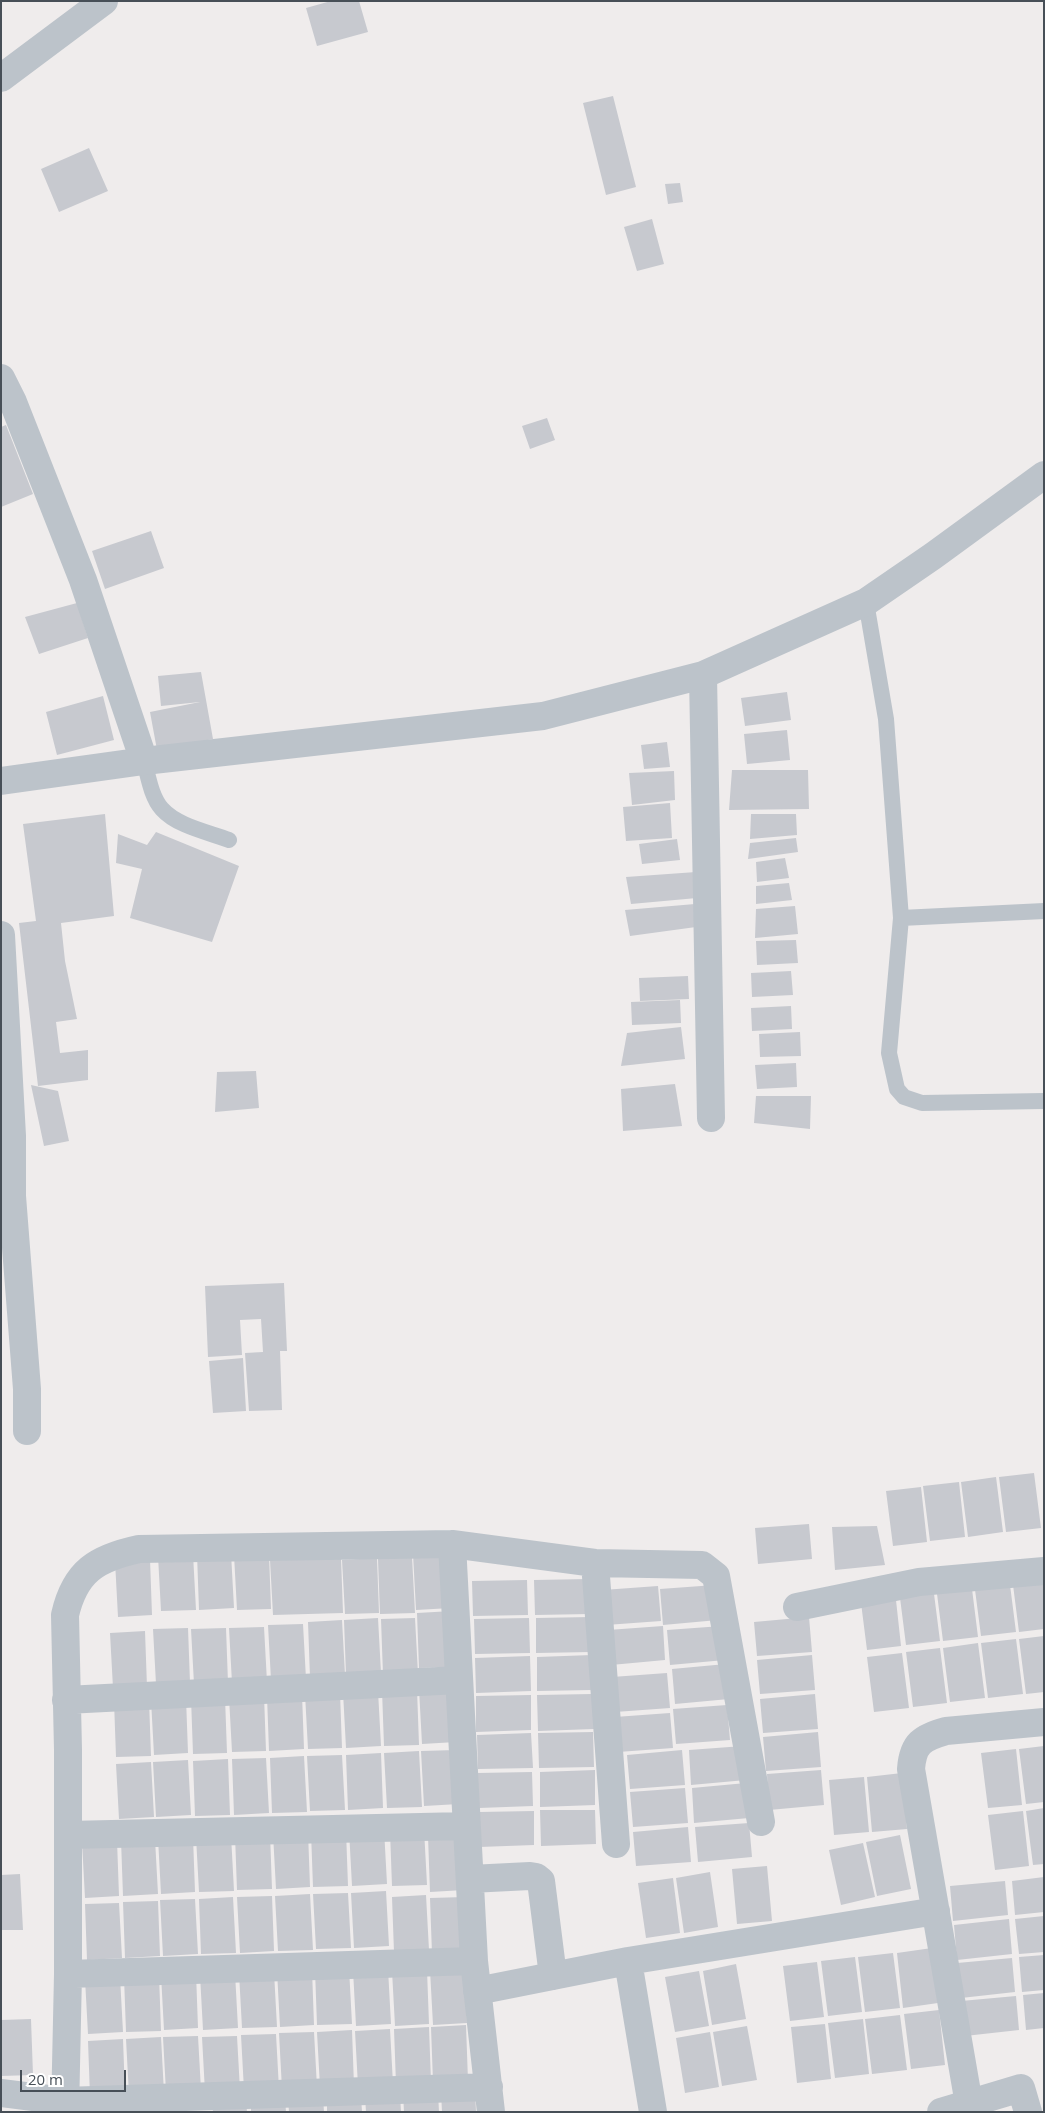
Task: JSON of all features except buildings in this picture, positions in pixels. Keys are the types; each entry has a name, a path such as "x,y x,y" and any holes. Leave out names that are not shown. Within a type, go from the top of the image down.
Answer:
{"street":[{"path":"1,78 104,1"},
{"path":"1,378 13,402 84,580 144,761"},
{"path":"1,781 144,761 543,716 703,675 866,602 1044,475"},
{"path":"703,675 711,1118"},
{"path":"1,935 12,1136 12,1196 27,1389 26,1431"},
{"path":"1,2093 64,2106 490,2099 474,1961 465,1826 460,1680 452,1544"},
{"path":"64,2106 68,1974 68,1835 64,1615 69,1595 90,1567 112,1554 139,1549 452,1544 595,1563 702,1564 716,1576 761,1822"},
{"path":"595,1563 616,1844"},
{"path":"797,1607 919,1582 1044,1571"},
{"path":"66,1700 460,1680"},
{"path":"969,2104 911,1769 912,1753 919,1742 932,1735 946,1731 1044,1722"},
{"path":"68,1835 465,1826"},
{"path":"470,1879 530,1876 536,1877 541,1881 553,1976"},
{"path":"477,1991 628,1961 936,1910"},
{"path":"68,1974 474,1961"},
{"path":"628,1961 653,2112"},
{"path":"941,2112 1021,2088 1028,2112"}],"lane":[{"path":"866,602 886,719 901,918 889,1053 897,1089 904,1097 922,1103 1044,1101"},
{"path":"144,761 152,790 161,808 181,821 229,840"},
{"path":"901,918 1044,910"}]}
